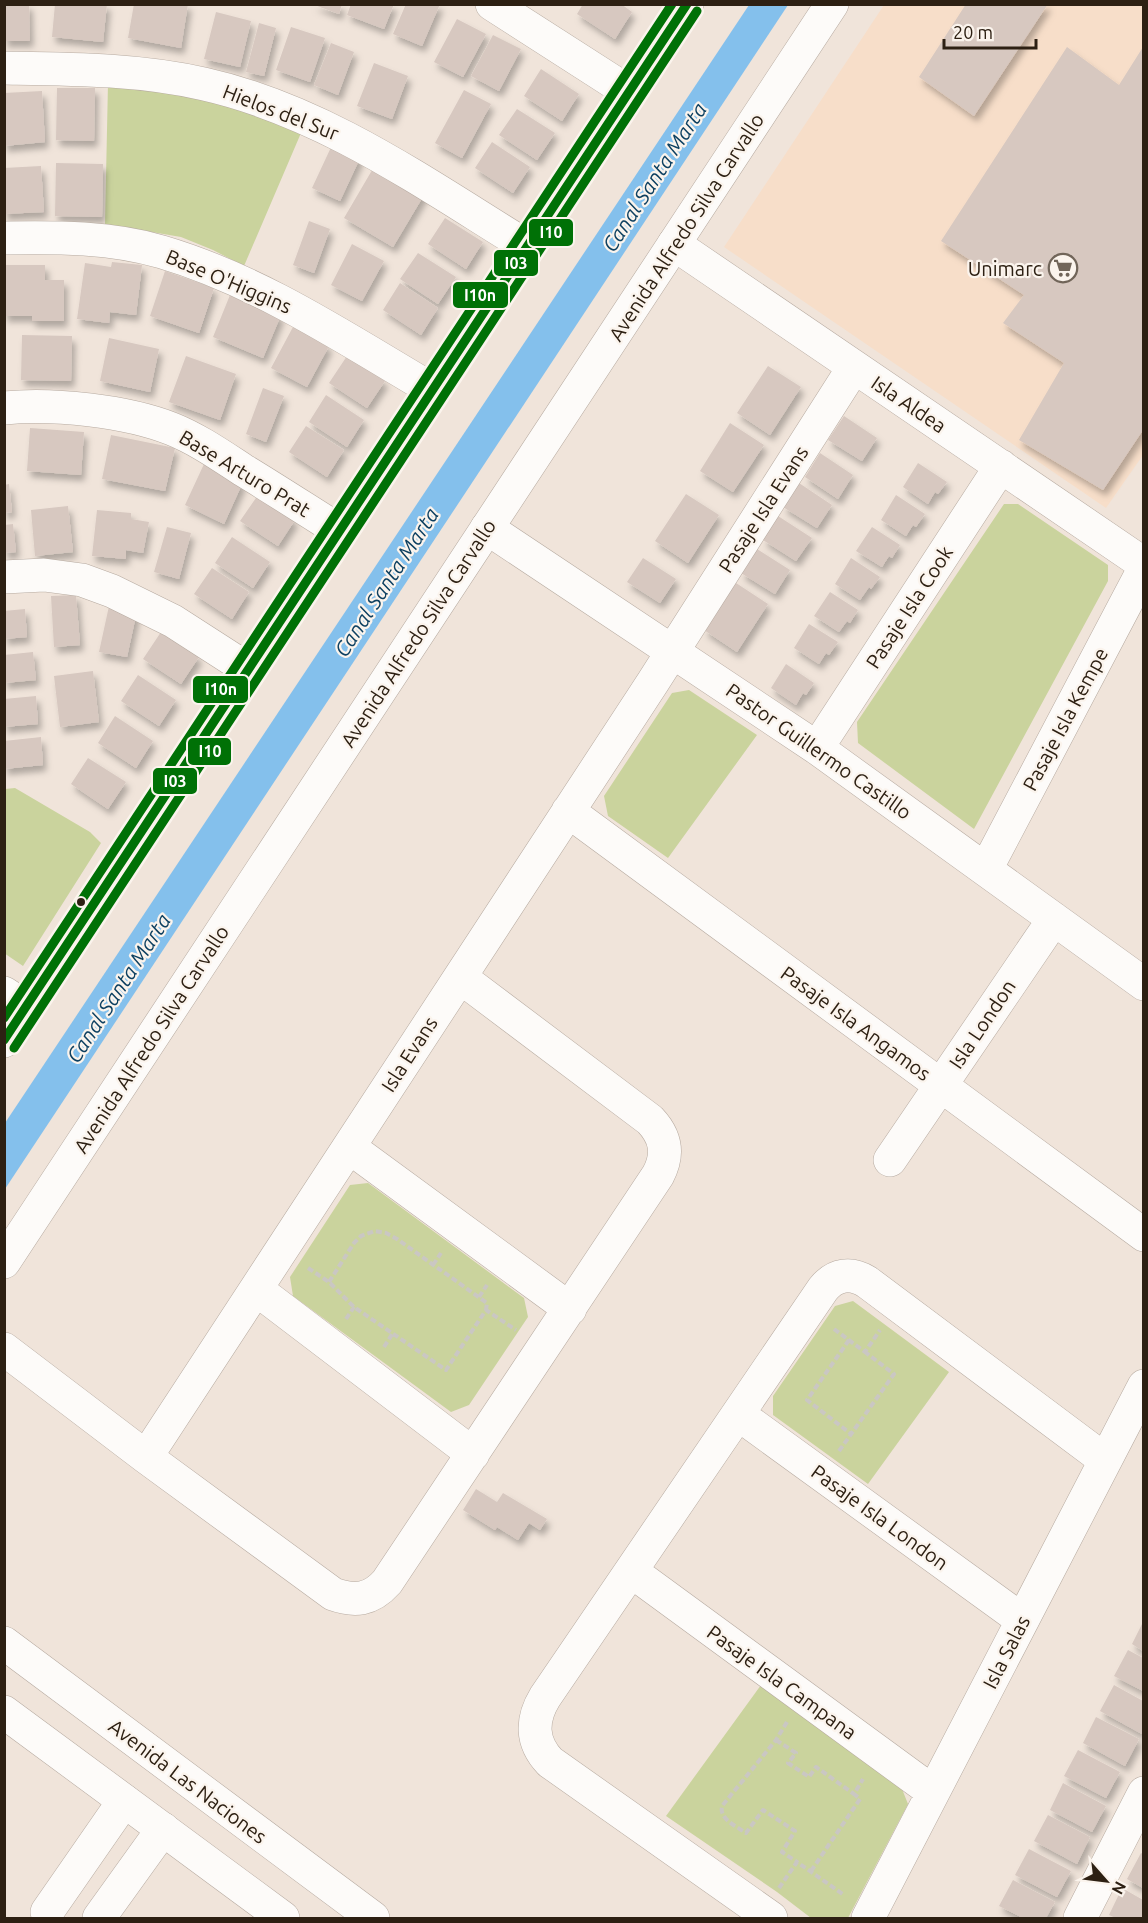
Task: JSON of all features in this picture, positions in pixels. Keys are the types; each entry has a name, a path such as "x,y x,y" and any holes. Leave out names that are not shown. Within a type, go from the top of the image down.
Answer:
{"street":[{"path":"492,4 629,92"},
{"path":"4,1041 16,1000 249,670 687,4"},
{"name":"Avenida Alfredo Silva Carvallo","path":"4,1262 832,4"},
{"name":"Hielos del Sur","path":"4,68 146,75 201,83 259,99 363,146 528,247"},
{"name":"Base O'Higgins","path":"4,238 54,237 107,241 162,252 268,294 433,390"},
{"name":"Isla Aldea","path":"674,244 1143,564"},
{"name":"Pasaje Isla Evans","path":"672,652 854,367"},
{"name":"Base Arturo Prat","path":"4,408 39,407 98,411 137,418 171,429 205,446 340,531"},
{"name":"Pasaje Isla Cook","path":"818,748 1001,466"},
{"name":"Pastor Guillermo Castillo","path":"487,528 818,748 1054,919 1141,977"},
{"name":"Pasaje Isla Kempe","path":"986,869 1143,569"},
{"path":"4,577 44,575 82,580 112,591 173,621 249,670"},
{"name":"Isla Evans","path":"146,1457 672,652"},
{"name":"Pasaje Isla Angamos","path":"568,811 1143,1235"},
{"name":"Isla London","path":"890,1160 1054,919"},
{"path":"4,1348 146,1457 333,1594 354,1600 369,1597 387,1582 658,1175 666,1156 662,1136 650,1120 460,977"},
{"path":"349,1147 570,1309"},
{"path":"768,1916 550,1762 537,1745 534,1721 538,1709 828,1283 835,1278 851,1275 867,1282 1105,1460"},
{"path":"255,1289 473,1454"},
{"name":"Isla Salas","path":"868,1918 1143,1386"},
{"name":"Pasaje Isla London","path":"738,1414 1022,1620"},
{"name":"Pasaje Isla Campana","path":"631,1572 933,1792"},
{"name":"Avenida Las Naciones","path":"4,1643 373,1918"},
{"path":"4,1712 283,1918"},
{"path":"1080,1918 1143,1794"},
{"path":"47,1912 124,1800"},
{"path":"99,1918 163,1829"}],"path":[{"path":"300,1262 329,1282 354,1307 446,1370 486,1310 487,1303 455,1280 397,1239 386,1233 375,1231 361,1236 354,1243 329,1282"},
{"path":"486,1310 519,1332"},
{"path":"865,1352 884,1325"},
{"path":"832,1327 894,1374 833,1459"},
{"path":"849,1340 807,1400 851,1434"},
{"path":"791,1717 776,1740 722,1806 722,1816 746,1833 763,1810 795,1831 782,1852 856,1904 868,1918"},
{"path":"776,1740 796,1753 788,1763 809,1777 816,1767 860,1798 811,1871"},
{"path":"854,1794 868,1771"},
{"path":"768,1916 797,1862"}],"shaded area":[{"path":"884,5 1143,5 1143,455 1106,508 724,247"}],"green space":[{"path":"108,83 199,99 256,114 301,133 244,266 181,237 105,224"},
{"path":"1004,504 1018,504 1108,565 1108,581 974,829 858,743 857,722"},
{"path":"689,690 757,735 668,858 608,816 604,796 672,693"},
{"path":"15,788 90,832 101,843 23,966 4,953 5,789"},
{"path":"368,1183 524,1298 528,1317 469,1405 451,1412 293,1296 290,1277 350,1185"},
{"path":"853,1301 949,1372 868,1484 773,1415 773,1396 835,1306"},
{"path":"761,1685 900,1784 908,1804 848,1918 811,1918 666,1816"}],"water":[{"name":"Canal Santa Marta","path":"749,5 788,5 5,1189 5,1123"}],"building":[{"path":"4,4 29,4 30,41 4,41"},
{"path":"55,4 107,4 103,42 52,37"},
{"path":"134,4 188,4 181,48 128,38"},
{"path":"312,4 342,4 339,14"},
{"path":"351,4 394,4 384,29 347,15"},
{"path":"406,4 440,4 422,46 393,34"},
{"path":"583,4 621,4 632,12 615,39 577,14"},
{"path":"966,4 1048,4 974,116 919,77"},
{"path":"216,12 251,21 240,67 204,59"},
{"path":"457,19 486,34 463,77 434,62"},
{"path":"259,23 276,28 264,76 246,72"},
{"path":"291,27 325,38 310,82 276,70"},
{"path":"493,35 521,49 499,91 471,76"},
{"path":"331,43 354,52 338,95 314,85"},
{"name":"Unimarc","path":"1067,47 1119,85 1143,47 1143,430 1103,490 1019,440 1064,363 1003,323 1024,295 941,241"},
{"path":"374,63 408,76 392,119 357,106"},
{"path":"541,69 579,94 562,121 524,96"},
{"path":"57,88 95,88 94,141 56,140"},
{"path":"464,90 491,104 462,158 435,143"},
{"path":"42,91 45,142 4,146 4,93"},
{"path":"517,109 555,133 537,160 499,135"},
{"path":"492,142 530,167 513,193 475,168"},
{"path":"333,143 361,156 340,201 312,188"},
{"path":"378,160 427,190 393,247 344,218"},
{"path":"56,163 103,164 102,217 55,216"},
{"path":"41,166 44,212 4,214 4,168"},
{"path":"445,218 483,242 466,269 428,244"},
{"path":"309,221 330,229 314,273 293,265"},
{"path":"352,244 384,261 362,301 331,285"},
{"path":"418,253 456,277 438,304 400,279"},
{"path":"112,262 142,265 136,315 110,312 109,323 77,319 85,263 111,267"},
{"path":"4,265 45,265 45,280 64,280 64,321 32,321 32,316 4,316"},
{"path":"165,271 214,288 199,333 150,316"},
{"path":"400,283 438,308 421,335 383,310"},
{"path":"230,295 281,315 263,358 213,337"},
{"path":"293,327 329,346 307,387 271,368"},
{"path":"22,335 72,336 71,381 21,380"},
{"path":"109,338 159,349 150,392 100,381"},
{"path":"186,356 236,374 220,420 169,402"},
{"path":"347,356 385,381 367,408 329,383"},
{"path":"768,366 801,387 770,435 737,413"},
{"path":"263,388 284,396 266,442 246,434"},
{"path":"326,395 364,420 347,447 309,422"},
{"path":"844,416 877,438 862,461 828,440"},
{"path":"730,423 764,445 733,492 700,471"},
{"path":"306,426 344,450 327,477 289,452"},
{"path":"30,428 84,432 81,475 27,471"},
{"path":"111,435 175,448 165,491 102,479"},
{"path":"820,453 853,475 838,499 805,477"},
{"path":"918,463 947,482 938,494 935,492 928,504 903,487"},
{"path":"204,464 243,482 224,524 185,505"},
{"path":"799,483 832,505 817,528 783,507"},
{"path":"9,484 12,512 4,513 4,485"},
{"path":"686,494 719,515 688,563 655,541"},
{"path":"258,495 295,520 278,546 240,521"},
{"path":"896,495 925,514 916,527 913,525 906,536 881,520"},
{"path":"68,506 73,552 35,556 31,510"},
{"path":"97,510 131,513 131,519 149,522 143,553 126,550 126,559 92,556"},
{"path":"778,516 812,538 796,561 763,540"},
{"path":"13,524 16,552 4,553 4,525"},
{"path":"167,527 191,533 179,579 154,572"},
{"path":"872,527 900,545 892,558 889,556 882,567 856,551"},
{"path":"232,537 270,562 253,588 215,563"},
{"path":"757,549 790,570 775,594 741,573"},
{"path":"643,558 676,579 660,603 627,582"},
{"path":"851,558 880,577 860,600 835,584"},
{"path":"212,568 249,592 232,619 194,594"},
{"path":"736,583 768,604 737,652 704,630"},
{"path":"830,592 858,610 850,623 847,621 839,632 814,616"},
{"path":"76,595 80,645 54,647 51,596"},
{"path":"109,606 137,611 127,657 99,652"},
{"path":"25,609 27,637 4,639 4,611"},
{"path":"809,624 838,642 829,655 826,653 819,664 794,648"},
{"path":"161,632 199,657 181,684 143,659"},
{"path":"33,652 36,680 4,683 4,655"},
{"path":"786,664 814,683 806,695 803,693 796,705 771,688"},
{"path":"93,671 99,722 60,727 54,676"},
{"path":"138,675 176,700 159,726 121,701"},
{"path":"36,696 38,724 4,727 4,699"},
{"path":"115,716 153,741 136,768 98,743"},
{"path":"41,737 43,765 4,769 4,741"},
{"path":"88,758 126,782 108,809 71,784"},
{"path":"476,1489 497,1502 503,1493 547,1519 540,1530 529,1523 518,1540 497,1527 495,1530 463,1510"},
{"path":"1143,1622 1143,1651 1132,1644"},
{"path":"1128,1650 1143,1658 1143,1691 1114,1676"},
{"path":"1114,1685 1143,1701 1142,1734 1100,1711"},
{"path":"1096,1717 1139,1739 1125,1766 1083,1743"},
{"path":"1078,1750 1120,1772 1106,1798 1064,1776"},
{"path":"1063,1783 1106,1806 1092,1832 1050,1810"},
{"path":"1048,1815 1090,1837 1077,1864 1034,1841"},
{"path":"1029,1849 1071,1871 1057,1897 1015,1875"},
{"path":"1141,1853 1143,1854 1143,1888 1127,1879"},
{"path":"1013,1880 1055,1902 1046,1918 1023,1918 999,1906"},
{"path":"1122,1888 1143,1900 1143,1918 1116,1918 1109,1915"}],"transit line":[{"name":"I10n","path":"4,1018 672,4"},
{"name":"I03","path":"4,1040 687,4"},
{"name":"I10","path":"14,1048 697,11"}],"place":[{"name":"Unimarc","path":"1063,268"}]}
